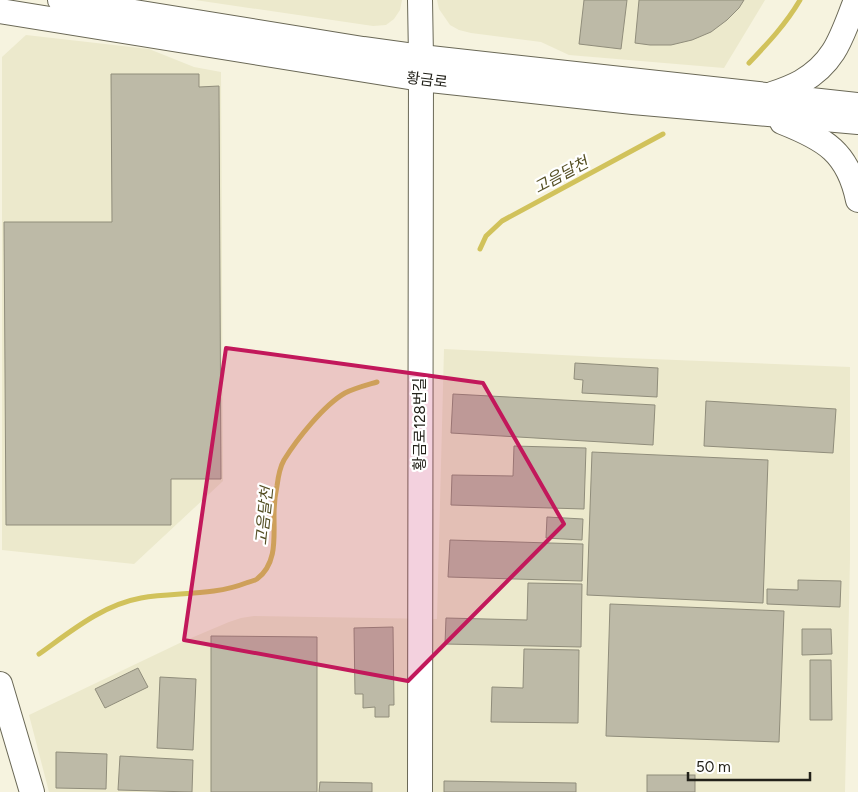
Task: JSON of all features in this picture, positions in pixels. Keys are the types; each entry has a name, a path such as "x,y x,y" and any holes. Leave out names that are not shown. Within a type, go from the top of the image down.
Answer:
{"street":[{"name":"황금로","path":"60,0 363,49 421,68"},
{"name":"황금로128번길","path":"420,0 420,792"},
{"path":"856,0 839,42 825,64 815,73 765,104 827,143 839,155 848,169 856,188 858,200"},
{"name":"황금로","path":"0,11 421,68 765,104 858,122"},
{"name":"황금로","path":"765,104 858,105"},
{"path":"0,684 32,792"}],"highlighted area":[{"path":"226,348 483,383 564,524 408,681 184,640"}],"shaded area":[{"path":"195,0 402,0 400,10 394,19 386,25 373,26"},
{"path":"437,0 765,0 724,68 569,55 541,42 471,33 450,25 439,9"},
{"path":"26,35 149,49 194,67 221,72 223,481 134,564 2,550 2,57"},
{"path":"444,349 850,367 850,559 845,792 49,792 29,715 184,641 229,622 254,616 437,619"}],"building":[{"path":"584,0 627,0 621,49 579,44"},
{"path":"639,0 744,0 727,20 711,32 692,40 671,45 650,45 635,43"},
{"path":"111,74 199,74 199,87 219,86 221,479 171,479 171,525 6,525 4,222 112,222"},
{"path":"575,363 658,368 657,397 582,393 583,380 574,379"},
{"path":"453,394 655,405 653,445 451,433"},
{"path":"706,401 836,409 833,453 704,446"},
{"path":"514,446 586,448 584,509 451,505 452,475 513,476"},
{"path":"592,452 768,460 763,603 587,595"},
{"path":"547,517 583,519 582,540 546,538"},
{"path":"450,540 583,544 582,581 448,577"},
{"path":"798,580 841,581 840,607 767,604 767,589 798,590"},
{"path":"528,583 582,584 581,647 445,644 446,618 527,620"},
{"path":"610,604 784,611 779,742 606,736"},
{"path":"393,627 394,705 389,705 389,717 375,717 375,707 363,708 363,694 355,694 354,628"},
{"path":"802,629 831,629 832,654 802,655"},
{"path":"211,636 317,637 317,792 211,792"},
{"path":"524,649 579,650 578,723 491,722 492,687 523,688"},
{"path":"810,660 831,660 832,720 810,720"},
{"path":"138,668 148,687 105,708 95,689"},
{"path":"160,677 196,679 193,750 157,748"},
{"path":"56,752 107,754 106,789 56,788"},
{"path":"120,756 193,760 192,792 118,790"},
{"path":"647,775 695,775 695,792 647,792"},
{"path":"444,781 576,783 576,792 444,792"},
{"path":"320,782 372,783 372,792 319,792"}],"waterway":[{"name":"고음달천","path":"749,63 783,25 800,0"},
{"name":"고음달천","path":"480,249 486,236 502,221 663,134"},
{"name":"고음달천","path":"39,654 87,620 127,602 154,596 221,590 257,579 268,566 273,550 275,497 279,473 284,460 312,423 337,398 349,391 377,382"}]}
